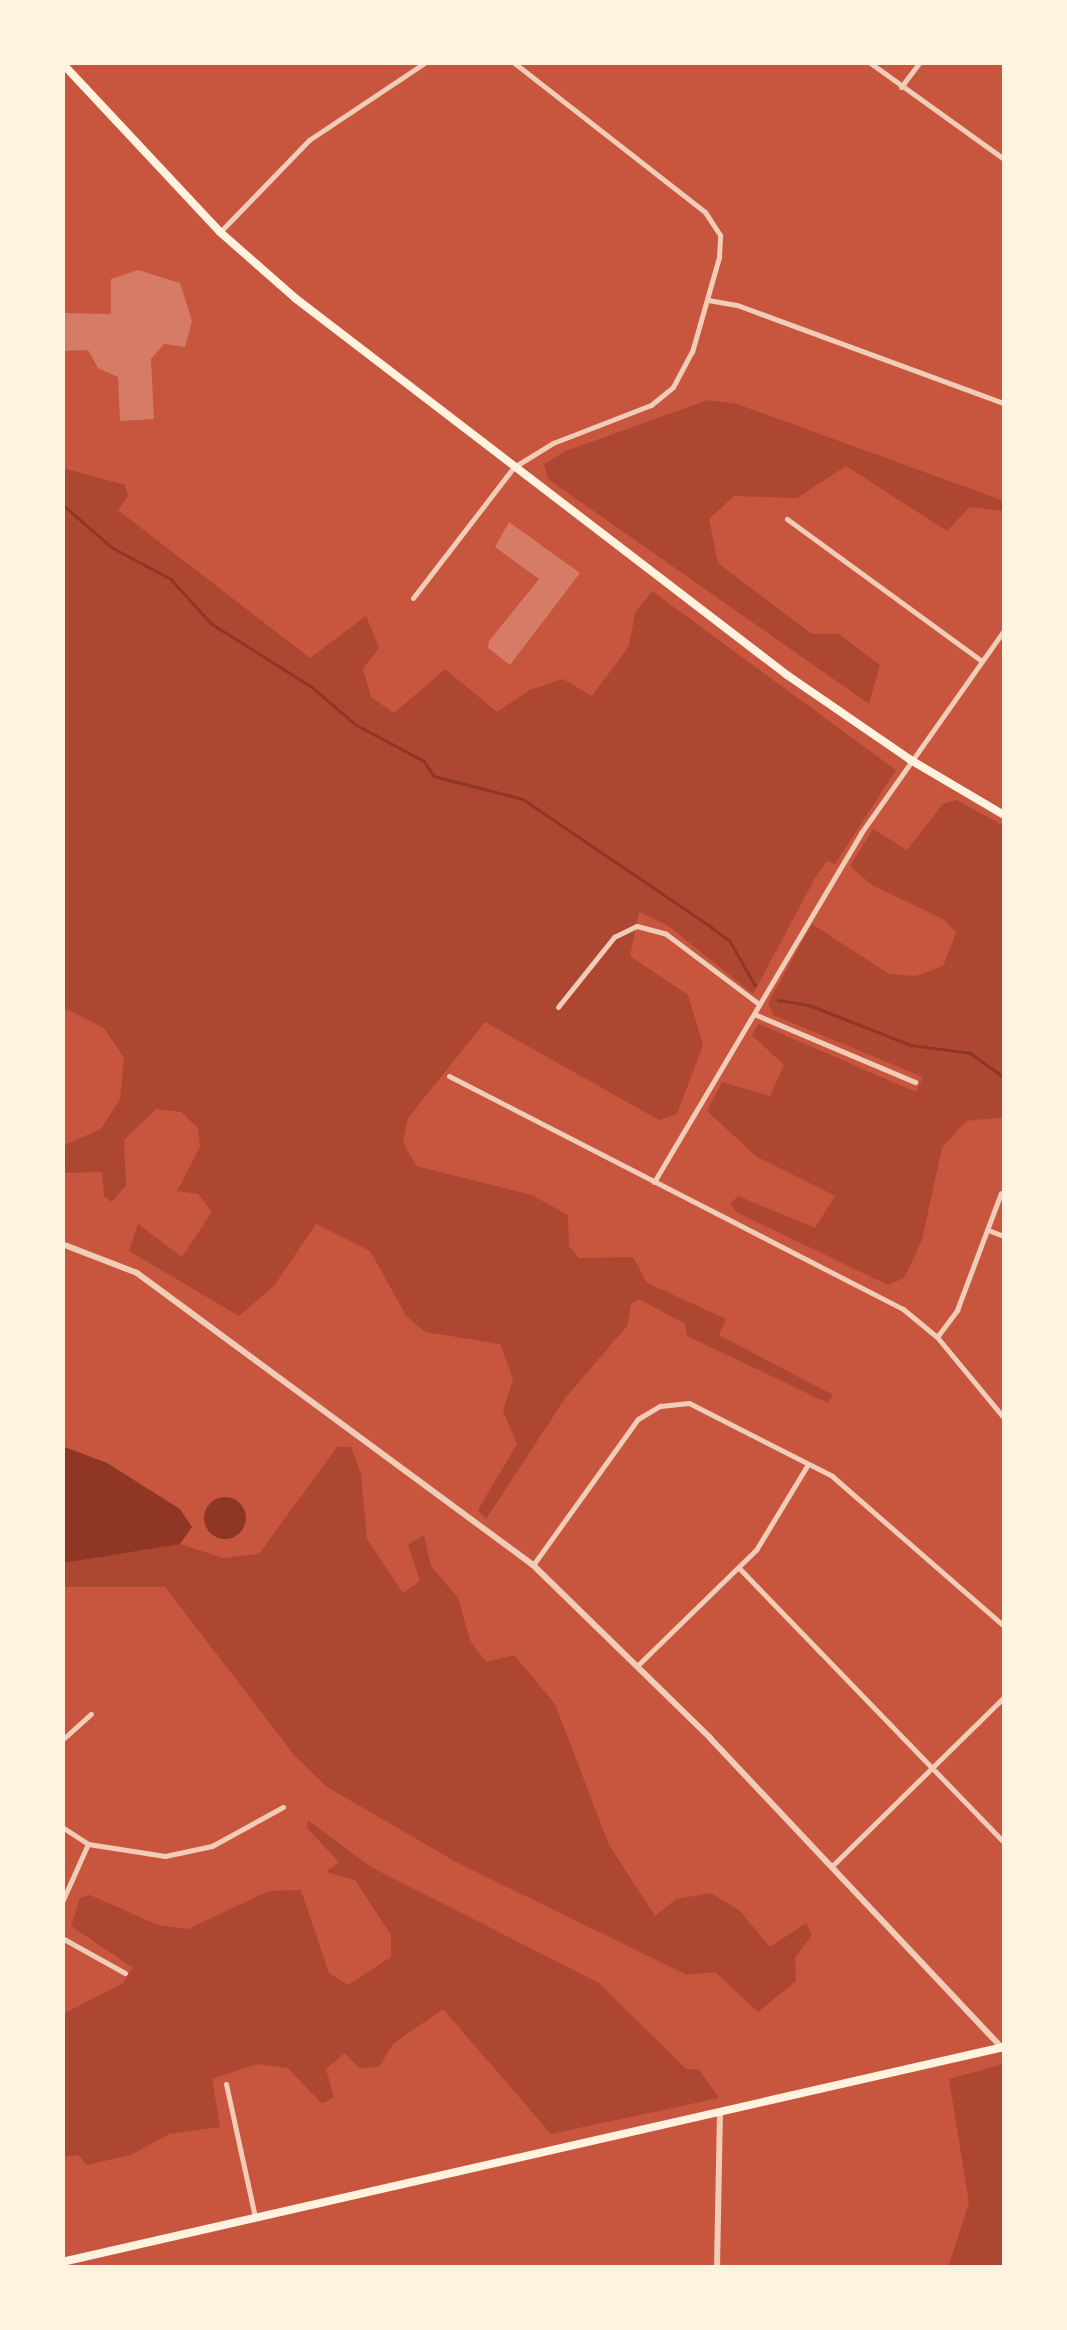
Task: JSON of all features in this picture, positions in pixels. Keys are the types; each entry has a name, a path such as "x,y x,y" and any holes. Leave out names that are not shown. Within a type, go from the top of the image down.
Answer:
{"main road":[{"path":"62,63 220,232 514,467 908,759 1004,814"},
{"path":"62,2262 1003,2047"}],"street":[{"path":"220,232 310,140 426,62"},
{"path":"412,598 514,467 540,448 661,398 686,366 721,245 714,221 513,62"},
{"path":"869,62 1004,159"},
{"path":"901,87 920,62"},
{"path":"708,300 737,305 1004,403"},
{"path":"787,519 982,661"},
{"path":"654,1182 908,759 1004,630"},
{"path":"558,1007 614,938 637,926 666,934 759,1004"},
{"path":"754,1014 915,1082"},
{"path":"449,1076 886,1298 937,1336 1004,1418"},
{"path":"937,1336 958,1310 1001,1193"},
{"path":"988,1230 1004,1236"},
{"path":"62,1244 137,1273 533,1566 638,1665 1003,2047"},
{"path":"533,1566 628,1429 660,1406 707,1408 850,1490 1004,1626"},
{"path":"638,1665 739,1568 808,1464"},
{"path":"739,1568 1004,1842"},
{"path":"831,1867 1004,1697"},
{"path":"62,1740 91,1714"},
{"path":"62,1827 88,1844 137,1855 191,1852 283,1808"},
{"path":"62,1902 88,1844"},
{"path":"62,1938 125,1973"},
{"path":"226,2084 255,2217"},
{"path":"716,2268 720,2112"}],"shaded area":[{"path":"708,400 737,404 1004,501 1004,511 970,507 947,531 846,466 797,498 734,496 709,519 718,563 812,634 839,634 880,665 869,704 548,479 544,464 566,451"},
{"path":"63,468 125,485 128,496 118,510 310,658 366,616 379,648 363,669 371,697 394,713 445,669 497,712 530,690 563,679 592,696 629,646 635,613 652,591 896,770 835,864 827,861 815,878 753,994 667,925 639,912 630,956 688,995 703,1045 677,1114 659,1120 485,1022 408,1118 403,1142 416,1166 532,1195 568,1215 569,1246 579,1258 633,1257 647,1283 726,1319 719,1335 833,1395 828,1403 687,1336 685,1324 639,1299 631,1304 627,1326 566,1397 486,1519 478,1510 517,1444 503,1411 513,1379 500,1344 425,1332 407,1317 370,1251 316,1224 274,1286 239,1316 129,1251 138,1224 182,1257 212,1212 198,1194 177,1191 200,1147 198,1128 181,1112 156,1109 124,1140 126,1185 112,1202 104,1196 102,1172 63,1173 62,1146 101,1129 120,1099 124,1058 104,1028 63,1007"},
{"path":"957,800 1004,826 1004,1117 966,1121 942,1148 922,1240 904,1278 888,1285 736,1212 730,1204 738,1196 815,1228 835,1196 757,1157 707,1111 722,1082 770,1096 784,1065 752,1035 759,1024 916,1092 923,1077 773,1015 768,1003 812,924 889,974 916,976 943,966 956,933 943,919 872,885 850,866 873,829 907,850 943,804"},
{"path":"62,1446 107,1463 180,1509 192,1527 180,1544 63,1563"},
{"path":"337,1447 351,1447 361,1474 367,1539 403,1593 420,1581 408,1545 424,1535 431,1566 458,1598 470,1640 486,1662 514,1655 555,1704 609,1845 655,1916 676,1899 711,1893 739,1910 770,1947 806,1923 812,1935 795,1958 796,1981 758,2012 715,1972 687,1975 456,1862 327,1787 295,1756 165,1587 63,1587 62,1563 116,1551 180,1544 223,1558 259,1554"},
{"path":"225,1497 240,1503 246,1518 240,1533 225,1539 210,1533 204,1518 210,1503"},
{"path":"308,1820 371,1867 599,1983 685,2068 699,2070 719,2098 551,2134 443,2009 393,2044 379,2067 359,2068 345,2053 326,2069 334,2097 322,2104 288,2068 257,2064 212,2079 220,2127 169,2134 131,2155 87,2165 78,2155 63,2157 63,2014 123,1983 133,1968 71,1926 80,1898 90,1895 158,1925 188,1929 269,1891 301,1890 329,1973 348,1985 391,1957 391,1935 355,1880 326,1872 339,1862 307,1828"},
{"path":"1004,2064 1004,2267 948,2267 969,2203 949,2079"}],"building":[{"path":"138,270 180,283 192,321 185,347 164,344 151,359 154,419 120,421 118,377 98,368 88,350 62,351 62,313 111,314 111,279"},
{"path":"509,522 580,573 510,665 488,648 489,641 539,579 495,547"}],"waterway":[{"path":"62,504 113,548 171,579 212,624 312,687 355,724 424,761 434,776 523,799 711,927 730,941 755,985"},
{"path":"778,1000 809,1005 911,1045 970,1053 1004,1077"}]}
